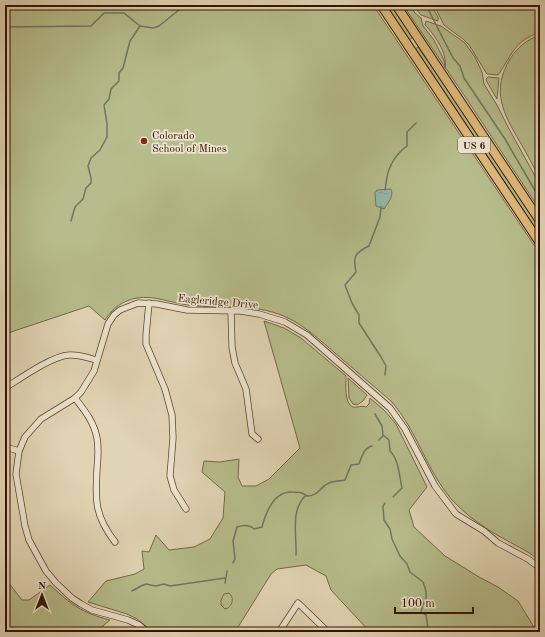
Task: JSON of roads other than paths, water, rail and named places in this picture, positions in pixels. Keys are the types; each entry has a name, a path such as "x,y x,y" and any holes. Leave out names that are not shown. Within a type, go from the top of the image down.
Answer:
{"highway":[{"name":"US 6","path":"381,5 540,243"},
{"name":"US 6","path":"396,5 540,221"},
{"path":"409,46 419,40"}],"street":[{"name":"Eagleridge Drive","path":"147,632 139,625 128,620 92,610 81,604 56,583 46,571 34,551 25,526 16,474 19,451 25,437 41,419 75,398 86,386 94,371 108,324 114,315 120,310 138,303 149,303 187,310 231,311 259,314 279,320 307,335 390,408 405,429 435,486 456,514 498,543 528,559 540,568"},
{"path":"149,303 146,344 166,389 172,415 173,438 170,476 174,490 186,509"},
{"path":"231,311 232,347 235,363 246,389 252,434 258,439"},
{"path":"5,388 31,372 63,356 74,355 97,360"},
{"path":"75,398 86,411 97,437 96,499 105,530 115,542"},
{"path":"5,447 19,451"},
{"path":"279,632 298,603 328,632"}],"water":[{"path":"391,189 391,197 384,209 376,206 375,193 377,190"}],"waterway":[{"path":"71,221 75,207 83,199 86,188 91,183 88,166 91,158 100,150 107,137 107,124 104,105 109,99 111,89 119,81 119,73 123,68 130,41 140,26 153,28 159,26 185,5"},
{"path":"426,5 453,58 460,66 464,78 505,139 540,199"},
{"path":"5,27 91,26 104,13 124,13 140,26"},
{"path":"385,190 390,168 397,156 407,146 407,132 416,123"},
{"path":"381,207 380,217 369,246 360,251 356,256 356,272 345,285 352,303 359,315 359,323 386,366 385,375"},
{"path":"375,414 382,426 383,435 389,440 390,451 398,468 402,488 393,497"},
{"path":"379,440 383,436"},
{"path":"296,555 295,524 297,509 300,502 305,496 313,495 329,483 345,480 351,465 359,464 365,450 372,446"},
{"path":"233,563 235,559 233,541 237,527 246,525 254,529 262,527 269,509 280,495 296,492 307,496"},
{"path":"385,503 383,506 384,520 390,529 392,539 410,572 423,582 426,591 426,600 423,604 421,612 426,615 428,628 427,632"},
{"path":"225,583 227,571"},
{"path":"132,591 146,584 156,586 164,584 170,586 225,578"}],"place":[{"name":"Colorado School of Mines","path":"144,141"}]}
